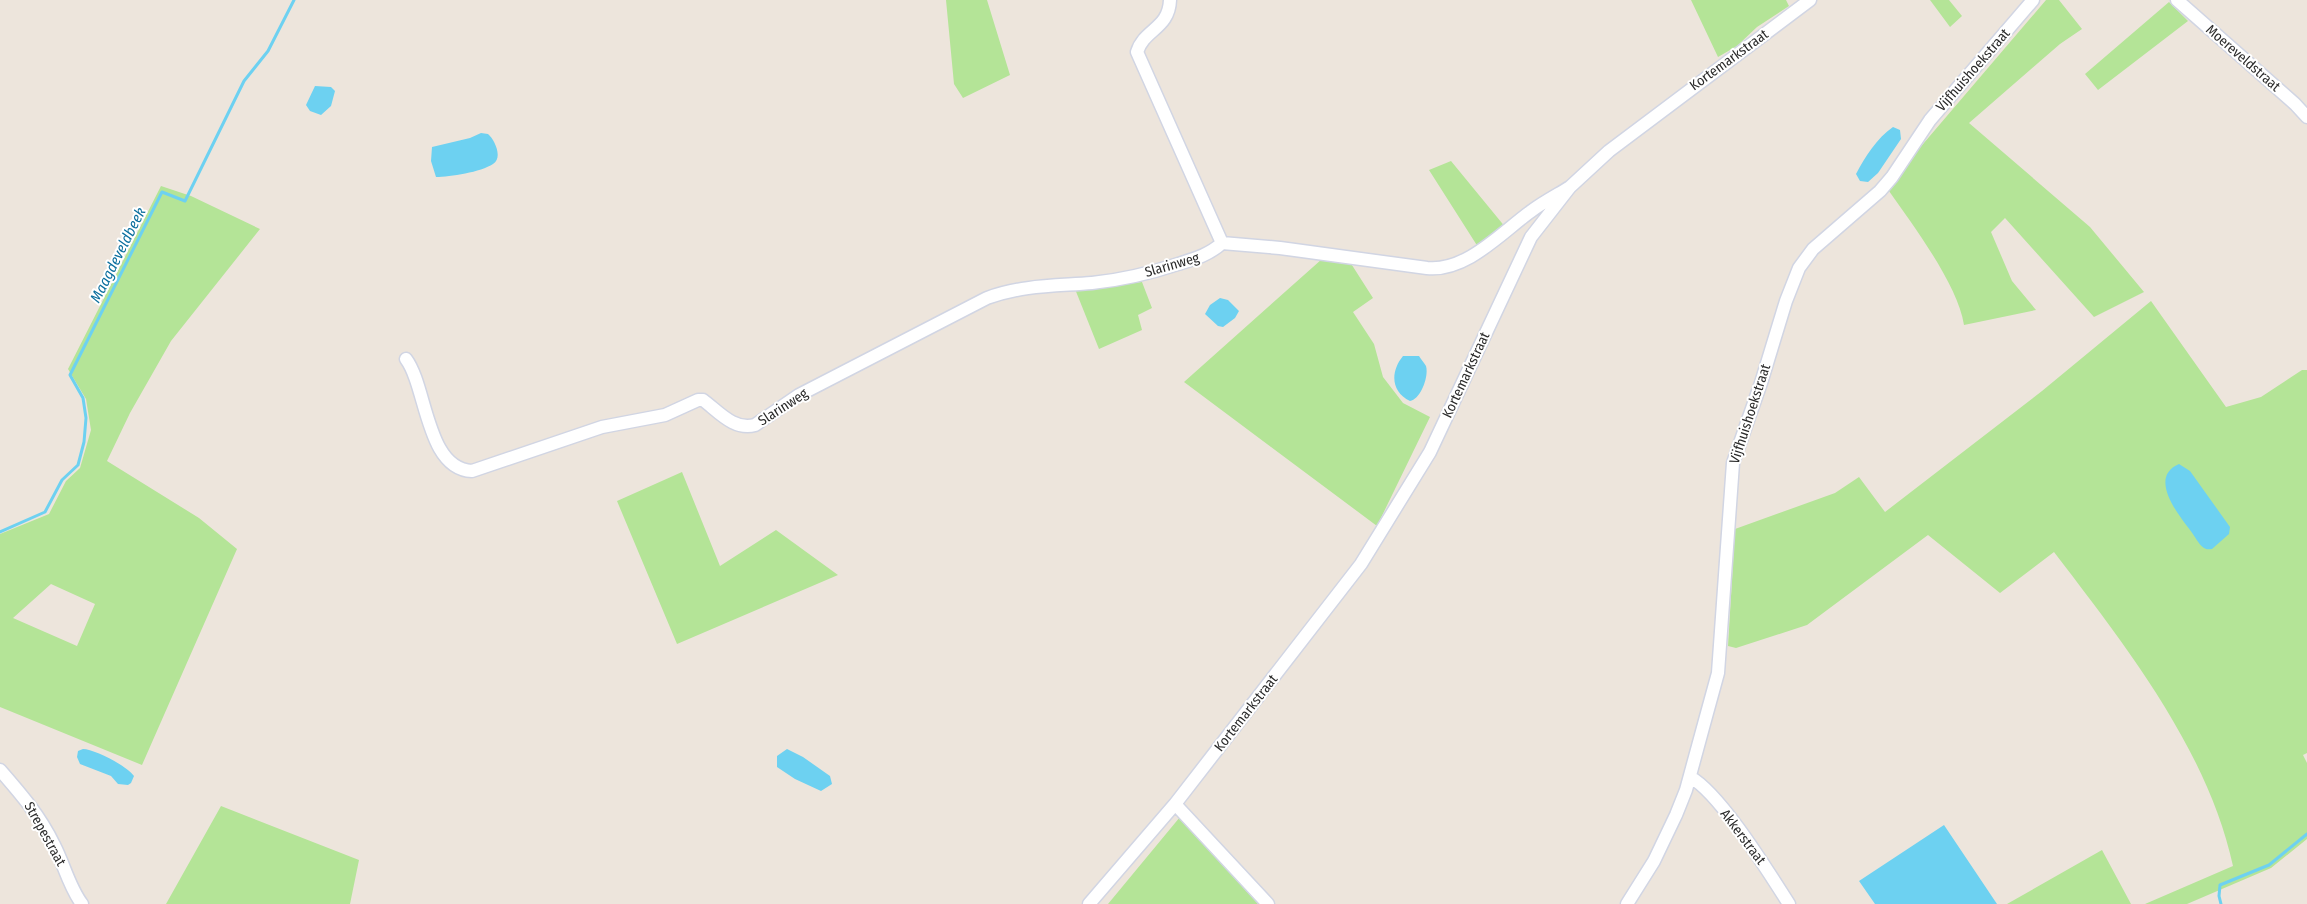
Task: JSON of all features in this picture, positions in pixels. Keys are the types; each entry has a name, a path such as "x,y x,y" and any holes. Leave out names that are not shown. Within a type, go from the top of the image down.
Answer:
{"street":[{"path":"1170,0 1164,22 1140,43 1136,52 1222,243 1427,268 1445,267 1473,255 1533,210 1570,187"},
{"name":"Kortemarkstraat","path":"1089,904 1176,804 1361,564 1430,452 1532,237 1570,187 1609,150 1640,125 1810,0"},
{"name":"Vijfhuishoekstraat","path":"1627,904 1665,841 1690,777 1718,673 1733,463 1761,384 1786,301 1799,268 1813,249 1880,191 1892,178 1930,120 2033,0"},
{"name":"Moereveldstraat","path":"2177,0 2295,104 2307,117"},
{"name":"Slarinweg","path":"406,359 412,368 432,433 443,454 460,469 472,471 602,427 665,415 698,400 703,400 735,425 748,427 755,425 808,390 988,298 1008,290 1093,283 1165,269 1202,257 1214,251 1222,243"},
{"name":"Strepestraat","path":"0,770 32,806 54,845 76,896 82,904"},
{"name":"Akkerstraat","path":"1690,777 1698,782 1716,801 1766,868 1789,904"},
{"path":"1176,804 1268,904"}],"green space":[{"path":"946,0 987,0 1010,75 963,98 954,84"},
{"path":"1691,0 1786,0 1789,6 1757,27 1737,46 1718,57"},
{"path":"1930,0 1949,0 1962,16 1950,27"},
{"path":"2046,0 2059,0 2082,29 2060,44 1969,123 2090,227 2144,292 2094,317 2005,218 1991,232 2012,281 2036,310 1964,325 1960,309 1944,274 1922,238 1889,191 1894,178"},
{"path":"2169,2 2188,21 2098,90 2085,74"},
{"path":"1451,161 1506,228 1478,247 1429,170"},
{"path":"161,186 191,196 260,229 171,341 130,413 107,461 199,518 237,549 142,765 0,707 0,534 49,514 66,481 80,468 91,430 86,399 68,369","holes":["51,584 95,604 77,646 13,618"]},
{"path":"1322,259 1350,262 1373,298 1353,312 1374,344 1383,377 1403,403 1430,417 1377,526 1184,382"},
{"path":"1142,282 1152,308 1138,315 1142,330 1099,349 1075,289"},
{"path":"2151,301 2226,407 2261,397 2302,370 2307,370 2307,753 2303,755 2307,763 2307,839 2271,868 2187,904 2145,904 2233,866 2221,823 2204,781 2184,740 2161,700 2108,624 2054,552 2000,593 1928,535 1807,625 1736,648 1728,646 1735,529 1835,493 1859,477 1885,512 2042,391"},
{"path":"682,472 720,566 776,530 838,575 677,644 617,501"},
{"path":"221,806 359,860 350,904 166,904"},
{"path":"1180,817 1258,904 1108,904"},
{"path":"2102,850 2131,904 2007,904"}],"water":[{"path":"315,86 331,87 335,91 331,106 321,115 310,111 306,105"},
{"path":"1893,127 1900,130 1901,139 1878,173 1868,182 1860,181 1856,174 1863,161 1877,142"},
{"path":"481,133 488,134 497,149 497,158 493,164 473,172 436,177 431,161 432,147 470,138"},
{"path":"1220,298 1228,300 1239,311 1235,318 1223,327 1218,326 1205,314 1210,305"},
{"path":"1403,356 1419,356 1427,370 1421,392 1410,401 1399,392 1394,381 1396,369"},
{"path":"2179,464 2190,471 2230,527 2229,534 2212,549 2206,549 2200,545 2168,496 2166,478 2170,470"},
{"path":"83,749 118,763 134,776 131,783 128,785 118,784 111,776 80,764 77,757 78,751"},
{"path":"787,749 803,757 830,776 832,784 821,791 795,779 777,767 777,756"},
{"path":"1944,825 1997,904 1875,904 1859,881"}],"waterway":[{"name":"Maagdeveldbeek","path":"0,532 45,512 62,480 78,465 84,442 86,418 83,398 70,375 162,192 185,201 244,81 268,51 294,0"},
{"path":"2221,904 2219,896 2220,885 2269,865 2307,834"}]}
